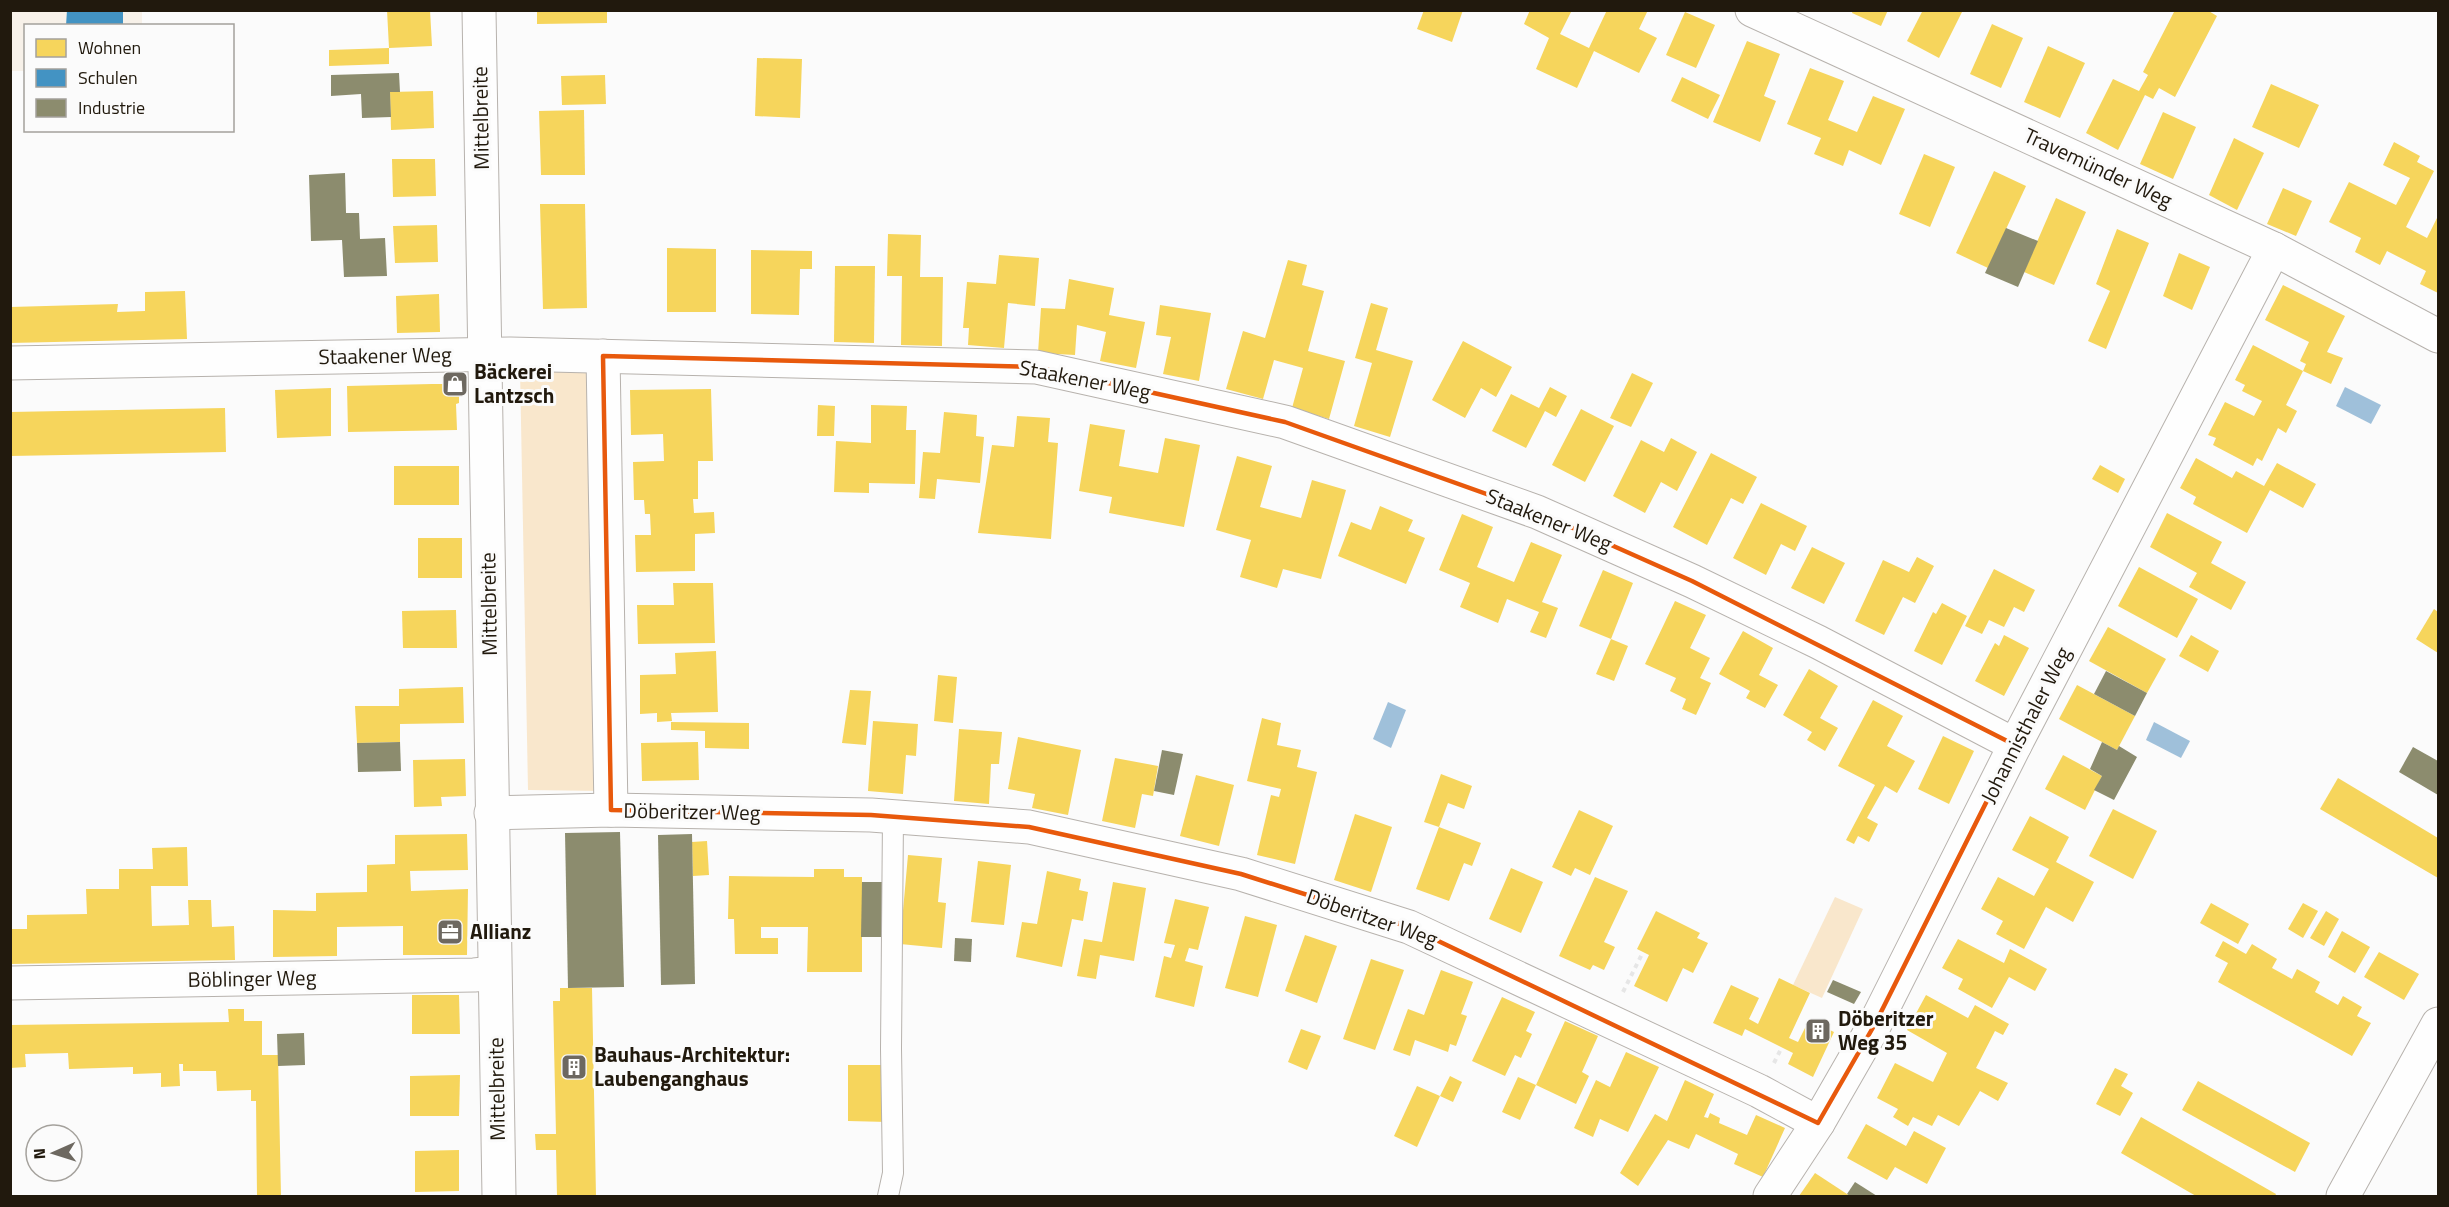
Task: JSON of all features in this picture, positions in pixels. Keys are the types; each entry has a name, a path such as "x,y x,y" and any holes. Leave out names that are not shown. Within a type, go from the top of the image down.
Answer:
{"street":[{"name":"Mittelbreite","path":"479,10 499,1197"},
{"name":"Travemünder Weg","path":"1752,10 2274,249 2439,336"},
{"name":"Johannisthaler Weg","path":"1770,1197 1818,1122 1875,1024 2015,745 2274,249"},
{"name":"Staakener Weg","path":"10,363 486,355 1036,367 1285,422 1537,512 1682,576 1818,642 2015,745"},
{"path":"603,356 611,810"},
{"name":"Döberitzer Weg","path":"491,813 611,810 893,817 1029,827 1241,873 1409,927 1759,1090 1818,1122"},
{"name":"Böblinger Weg","path":"10,983 462,976 494,973"},
{"path":"2343,1197 2439,1024"}],"lane":[{"path":"888,1197 893,1173 891,1049 893,817"}],"path":[{"path":"1608,1019 1643,952"}],"highlighted area":[{"path":"603,356 1036,367 1285,422 1537,512 1692,581 2015,745 1875,1024 1818,1123 1409,927 1241,874 1029,827 871,815 611,810"}],"shaded area":[{"path":"10,11 142,11 142,24 24,24 24,71 11,71"},
{"path":"520,369 594,369 601,791 528,790"},
{"path":"1835,897 1863,909 1822,998 1793,985"}],"water":[{"path":"2345,387 2381,405 2371,424 2336,406"},
{"path":"1388,702 1406,710 1391,748 1373,739"},
{"path":"2154,722 2190,741 2181,758 2146,740"}],"building: Wohnen":[{"path":"387,10 430,10 432,46 389,48"},
{"path":"537,10 607,10 607,23 537,24"},
{"path":"1424,10 1463,10 1452,42 1417,29"},
{"path":"1530,10 1572,10 1560,34 1589,48 1607,10 1648,10 1639,29 1657,38 1639,73 1594,51 1577,88 1536,69 1549,38 1524,24"},
{"path":"1853,10 1888,10 1881,26 1852,13"},
{"path":"1923,10 1963,10 1939,58 1907,41"},
{"path":"2175,10 2207,10 2217,16 2175,97 2159,88 2153,99 2145,95 2118,150 2086,133 2113,79 2139,91 2148,75 2143,72"},
{"path":"1685,12 1715,25 1696,68 1666,55"},
{"path":"1992,24 2023,38 2001,88 1970,74"},
{"path":"1747,41 1780,54 1764,96 1776,101 1760,142 1713,122"},
{"path":"2048,46 2085,63 2060,118 2024,102"},
{"path":"389,48 389,64 329,66 329,50"},
{"path":"757,58 802,59 800,118 755,116"},
{"path":"1810,68 1844,81 1828,120 1857,132 1873,96 1905,109 1881,165 1849,150 1843,166 1814,154 1821,138 1787,124"},
{"path":"605,75 606,104 562,105 561,76"},
{"path":"1682,77 1720,95 1708,119 1671,101"},
{"path":"2271,84 2319,105 2299,148 2252,127"},
{"path":"433,91 434,128 391,130 390,92"},
{"path":"584,110 585,175 541,175 539,111"},
{"path":"2163,112 2196,127 2173,179 2140,164"},
{"path":"2234,138 2264,153 2237,210 2209,195"},
{"path":"2394,142 2420,156 2417,162 2434,171 2406,227 2427,238 2438,216 2438,293 2420,284 2426,271 2387,251 2380,265 2355,252 2361,238 2329,222 2349,182 2396,205 2410,178 2383,165"},
{"path":"1924,154 1955,167 1930,227 1899,214"},
{"path":"392,159 435,159 436,196 393,197"},
{"path":"1994,171 2026,186 1988,268 1956,253"},
{"path":"2283,188 2312,201 2296,236 2267,224"},
{"path":"2056,198 2086,212 2054,285 2024,272"},
{"path":"540,204 585,204 587,308 543,309"},
{"path":"437,225 438,262 395,263 393,226"},
{"path":"2117,229 2149,243 2106,349 2088,341 2110,291 2096,284"},
{"path":"888,234 921,235 920,277 943,277 942,346 901,345 902,276 887,276"},
{"path":"667,248 716,249 716,312 667,312"},
{"path":"751,250 812,251 812,269 800,269 799,315 751,314"},
{"path":"2179,253 2210,267 2192,310 2163,296"},
{"path":"999,255 1039,258 1035,306 1008,303 1004,348 968,345 969,328 963,328 967,282 996,284"},
{"path":"1288,260 1307,265 1302,285 1324,291 1308,351 1345,361 1329,419 1292,408 1303,368 1274,360 1263,399 1226,389 1243,331 1265,338"},
{"path":"835,266 875,266 874,343 834,342"},
{"path":"1069,279 1114,288 1109,315 1145,322 1136,368 1100,361 1106,332 1077,325 1075,355 1038,353 1041,308 1065,309"},
{"path":"2283,285 2345,316 2327,352 2343,358 2331,384 2303,371 2306,364 2300,361 2309,342 2265,320"},
{"path":"185,291 187,339 10,343 10,307 118,304 117,312 145,311 145,292"},
{"path":"439,294 440,332 397,333 396,296"},
{"path":"1371,303 1388,308 1376,350 1413,361 1390,437 1354,426 1372,363 1355,358"},
{"path":"1160,305 1211,313 1199,381 1163,374 1171,337 1156,335"},
{"path":"1463,341 1512,367 1496,397 1481,388 1465,418 1432,400"},
{"path":"2253,345 2303,371 2286,405 2297,411 2286,433 2278,428 2262,461 2257,458 2253,466 2213,445 2216,438 2208,435 2225,402 2254,416 2262,401 2242,391 2245,385 2235,380"},
{"path":"1632,373 1653,383 1631,427 1610,418"},
{"path":"455,384 459,386 459,403 456,404 457,430 348,432 347,386"},
{"path":"1550,387 1567,396 1556,417 1545,411 1526,448 1492,431 1511,394 1539,408"},
{"path":"331,388 331,436 277,438 275,390"},
{"path":"711,389 713,461 698,461 698,499 693,499 694,513 714,512 715,533 695,534 695,571 636,572 635,535 651,535 650,514 645,514 644,500 634,500 633,462 664,461 663,434 631,435 630,390"},
{"path":"818,405 835,406 834,436 817,436"},
{"path":"871,405 907,406 906,430 916,430 915,484 869,483 869,493 834,492 836,441 871,443"},
{"path":"225,408 226,452 10,456 10,412"},
{"path":"1581,409 1614,426 1585,482 1552,465"},
{"path":"944,412 977,415 976,436 984,437 980,483 937,479 935,499 919,498 923,452 940,453"},
{"path":"1017,416 1050,418 1048,442 1058,443 1051,539 978,533 992,445 1014,447"},
{"path":"1090,424 1125,430 1119,466 1158,473 1165,438 1200,445 1184,527 1109,513 1112,497 1079,491"},
{"path":"1671,438 1697,452 1677,491 1661,482 1645,513 1613,496 1641,440 1664,452"},
{"path":"1711,453 1757,477 1743,504 1731,498 1707,545 1673,527"},
{"path":"1237,456 1272,466 1260,507 1301,518 1312,480 1346,490 1321,579 1283,569 1277,588 1240,577 1251,540 1216,530"},
{"path":"2196,458 2232,478 2236,471 2264,486 2277,463 2316,484 2303,508 2270,490 2247,533 2193,504 2196,497 2180,488"},
{"path":"2100,465 2125,479 2118,493 2092,479"},
{"path":"394,466 459,466 459,505 394,505"},
{"path":"1761,503 1807,526 1795,551 1781,544 1766,575 1733,558"},
{"path":"1380,506 1413,520 1408,531 1425,538 1406,584 1338,556 1351,522 1371,530"},
{"path":"2167,513 2222,542 2211,563 2246,582 2231,610 2189,587 2197,573 2150,547"},
{"path":"1462,514 1493,527 1477,567 1514,582 1531,542 1562,555 1542,602 1558,608 1546,638 1530,632 1539,612 1507,599 1498,623 1460,607 1470,583 1439,570"},
{"path":"418,538 462,538 462,578 418,578"},
{"path":"1812,547 1845,563 1824,604 1791,588"},
{"path":"1917,557 1934,566 1915,603 1903,597 1884,635 1855,621 1883,560 1909,572"},
{"path":"2139,567 2198,599 2177,638 2118,606"},
{"path":"1994,569 2035,590 2024,612 2014,607 2004,627 1989,620 1982,634 1965,626"},
{"path":"1603,570 1633,583 1611,639 1579,626"},
{"path":"673,583 713,583 715,643 638,644 637,605 674,605"},
{"path":"1675,601 1706,615 1690,648 1710,658 1700,678 1711,683 1696,715 1682,709 1686,699 1670,691 1676,678 1645,664"},
{"path":"1942,603 1967,616 1942,665 1914,651 1933,612 1936,614"},
{"path":"2434,609 2438,612 2438,653 2416,639"},
{"path":"456,610 457,648 403,648 402,611"},
{"path":"2108,627 2166,659 2147,693 2089,661"},
{"path":"1743,631 1773,648 1759,675 1778,685 1765,708 1746,698 1750,691 1719,674"},
{"path":"2004,635 2029,648 2004,696 1975,681 1995,643 1999,646"},
{"path":"2191,635 2219,651 2208,672 2179,656"},
{"path":"1611,639 1628,646 1614,681 1596,674"},
{"path":"716,651 718,712 671,713 672,721 657,722 657,713 640,714 640,675 676,674 675,653"},
{"path":"1809,669 1838,686 1820,718 1838,728 1825,751 1807,740 1812,732 1783,715"},
{"path":"938,675 957,677 953,723 934,721"},
{"path":"2077,685 2135,716 2117,750 2059,719"},
{"path":"463,687 464,723 400,724 400,742 357,743 355,706 399,706 399,689"},
{"path":"850,690 871,691 866,745 842,743"},
{"path":"1873,700 1903,716 1887,746 1915,761 1897,793 1885,786 1867,818 1878,824 1869,842 1858,836 1854,844 1846,840 1875,785 1838,766"},
{"path":"1262,718 1281,723 1277,745 1301,750 1297,767 1317,772 1295,864 1257,855 1271,795 1279,797 1281,789 1247,781"},
{"path":"873,721 918,724 916,756 906,755 903,794 868,791"},
{"path":"671,722 749,723 749,749 705,748 705,731 671,730"},
{"path":"959,729 1002,732 999,764 991,764 989,804 954,801"},
{"path":"1943,736 1974,751 1949,804 1918,789"},
{"path":"1018,737 1081,750 1068,815 1032,808 1035,794 1008,789"},
{"path":"698,742 699,780 642,781 641,743"},
{"path":"2063,755 2102,776 2085,810 2045,789"},
{"path":"1115,758 1158,766 1153,796 1142,794 1135,828 1102,821"},
{"path":"465,759 466,796 441,797 442,806 414,807 413,760"},
{"path":"1441,774 1472,786 1464,809 1448,803 1439,827 1424,822"},
{"path":"1196,775 1234,785 1219,846 1180,836"},
{"path":"2338,778 2438,838 2438,878 2320,809"},
{"path":"2113,809 2157,831 2133,879 2089,856"},
{"path":"1579,810 1613,826 1590,875 1575,868 1571,876 1552,867"},
{"path":"1355,814 1392,827 1371,892 1334,880"},
{"path":"2030,816 2069,837 2056,862 2094,882 2073,922 2046,907 2024,949 1996,934 2003,921 1981,909 1998,877 2034,896 2049,869 2012,850"},
{"path":"1439,827 1481,843 1472,866 1464,863 1449,901 1416,889"},
{"path":"467,834 468,870 410,871 411,891 468,889 467,955 403,955 403,926 337,927 337,956 273,957 273,910 316,911 316,893 367,892 367,865 395,864 395,835"},
{"path":"707,841 709,875 693,876 692,842"},
{"path":"187,847 188,886 151,886 152,926 189,925 188,900 211,900 212,927 234,926 235,960 10,964 10,929 27,929 27,915 87,914 86,889 119,889 119,869 153,869 152,848"},
{"path":"908,855 942,858 938,902 946,903 942,948 900,944"},
{"path":"978,861 1011,865 1004,925 971,922"},
{"path":"1511,868 1543,882 1521,933 1489,919"},
{"path":"814,869 844,869 844,877 862,877 862,972 807,972 808,927 761,927 761,938 778,938 778,954 735,954 734,919 728,919 729,876 814,877"},
{"path":"1047,871 1081,879 1079,890 1088,892 1083,921 1072,919 1062,967 1016,957 1022,922 1037,924"},
{"path":"1595,877 1628,891 1604,942 1615,947 1604,970 1593,965 1590,970 1559,956"},
{"path":"1113,882 1146,888 1134,961 1100,955 1096,979 1077,976 1084,939 1102,942"},
{"path":"1175,899 1209,907 1198,950 1189,948 1185,961 1203,966 1194,1007 1155,997 1164,956 1171,958 1175,945 1164,943"},
{"path":"2211,903 2249,924 2238,944 2200,923"},
{"path":"2303,903 2318,911 2303,938 2288,929"},
{"path":"1656,911 1700,933 1697,938 1708,943 1693,973 1683,968 1667,1002 1634,986 1649,955 1637,949"},
{"path":"2326,911 2339,919 2324,946 2310,938"},
{"path":"1245,916 1277,925 1258,997 1225,988"},
{"path":"2342,931 2370,947 2355,973 2328,957"},
{"path":"1305,935 1337,946 1317,1003 1285,991"},
{"path":"1958,939 2004,963 2010,949 2047,969 2035,991 2009,977 1992,1008 1958,989 1963,979 1942,968"},
{"path":"2223,941 2246,954 2252,944 2277,959 2272,968 2292,979 2297,969 2320,982 2315,992 2338,1005 2343,996 2362,1007 2357,1016 2371,1023 2352,1056 2218,982 2228,963 2215,956"},
{"path":"2379,952 2419,974 2404,1000 2364,977"},
{"path":"1371,959 1404,970 1375,1050 1343,1039"},
{"path":"1441,970 1473,982 1461,1014 1467,1016 1456,1046 1450,1044 1448,1052 1415,1040 1410,1056 1393,1050 1408,1009 1424,1015"},
{"path":"1779,978 1810,993 1789,1038 1798,1042 1809,1020 1834,1032 1813,1077 1788,1064 1793,1053 1745,1029 1742,1036 1713,1023 1731,985 1759,998 1749,1019 1758,1024"},
{"name":"Bauhaus-Architektur: Laubenganghaus","path":"560,988 592,988 596,1196 557,1196 556,1150 536,1150 535,1134 556,1134 553,1001 560,1001"},
{"path":"412,995 459,995 460,1034 412,1034"},
{"path":"1926,995 1968,1018 1975,1005 2009,1024 2003,1035 1995,1031 1976,1068 2008,1083 1998,1101 1980,1091 1959,1126 1938,1115 1932,1126 1913,1117 1908,1126 1893,1117 1898,1109 1877,1098 1895,1063 1933,1082 1947,1053 1907,1030"},
{"path":"1502,997 1535,1012 1526,1031 1532,1034 1521,1058 1515,1055 1505,1076 1472,1061"},
{"path":"228,1009 244,1009 244,1021 262,1021 262,1055 278,1055 281,1196 257,1196 256,1101 251,1101 251,1090 217,1091 216,1071 183,1071 183,1064 179,1064 180,1086 161,1087 161,1073 133,1074 133,1067 69,1069 68,1053 25,1054 26,1067 10,1068 10,1025 229,1022"},
{"path":"1565,1021 1598,1036 1582,1072 1589,1076 1576,1104 1536,1085"},
{"path":"1301,1029 1321,1036 1307,1070 1288,1062"},
{"path":"1626,1052 1659,1067 1628,1132 1600,1119 1593,1137 1574,1128 1596,1080 1610,1087"},
{"path":"848,1065 888,1065 888,1122 848,1121"},
{"path":"2115,1068 2128,1074 2121,1086 2133,1093 2120,1116 2096,1104"},
{"path":"460,1075 459,1116 410,1116 410,1076"},
{"path":"1450,1076 1462,1082 1453,1102 1440,1096"},
{"path":"1518,1077 1536,1085 1520,1120 1502,1112"},
{"path":"1685,1080 1714,1094 1704,1117 1708,1118 1710,1113 1720,1118 1719,1123 1747,1135 1756,1115 1785,1128 1763,1177 1734,1164 1738,1154 1696,1134 1689,1149 1668,1140 1638,1186 1620,1173 1655,1114 1667,1121"},
{"path":"2198,1081 2310,1143 2295,1172 2182,1110"},
{"path":"1417,1086 1440,1096 1417,1147 1394,1136"},
{"path":"2141,1117 2276,1194 2275,1196 2196,1196 2121,1153"},
{"path":"1866,1124 1906,1146 1914,1131 1946,1148 1927,1184 1895,1167 1887,1180 1847,1158"},
{"path":"459,1150 459,1191 415,1192 415,1151"},
{"path":"1815,1173 1847,1194 1850,1196 1799,1196"}],"building: Schulen":[{"path":"67,10 123,10 123,24 66,24"}],"building: Industrie":[{"path":"399,73 400,92 390,92 391,117 362,118 361,94 331,96 331,75"},
{"path":"345,173 346,213 359,213 360,239 385,238 387,276 344,277 342,240 311,241 309,175"},
{"path":"2006,228 2038,241 2018,287 1985,273"},
{"path":"2106,671 2147,693 2135,716 2094,694"},
{"path":"400,742 401,771 358,772 357,743"},
{"path":"2102,742 2117,750 2119,746 2137,757 2114,800 2094,790 2102,776 2090,769"},
{"path":"2413,747 2438,761 2438,795 2399,772"},
{"path":"1162,750 1183,754 1174,795 1154,791"},
{"path":"620,832 624,987 568,988 565,833"},
{"path":"692,834 695,984 661,985 658,835"},
{"path":"862,882 885,882 884,937 861,937"},
{"path":"955,938 972,939 971,962 954,961"},
{"path":"1833,980 1861,992 1854,1004 1827,992"},
{"path":"304,1033 305,1065 278,1066 277,1034"},
{"path":"1855,1182 1877,1196 1850,1196 1847,1194"}],"place":[{"name":"Bäckerei Lantzsch","path":"455,384"},
{"name":"Allianz","path":"450,932"},
{"name":"Döberitzer Weg 35","path":"1818,1031"},
{"name":"Bauhaus-Architektur: Laubenganghaus","path":"574,1067"}]}
